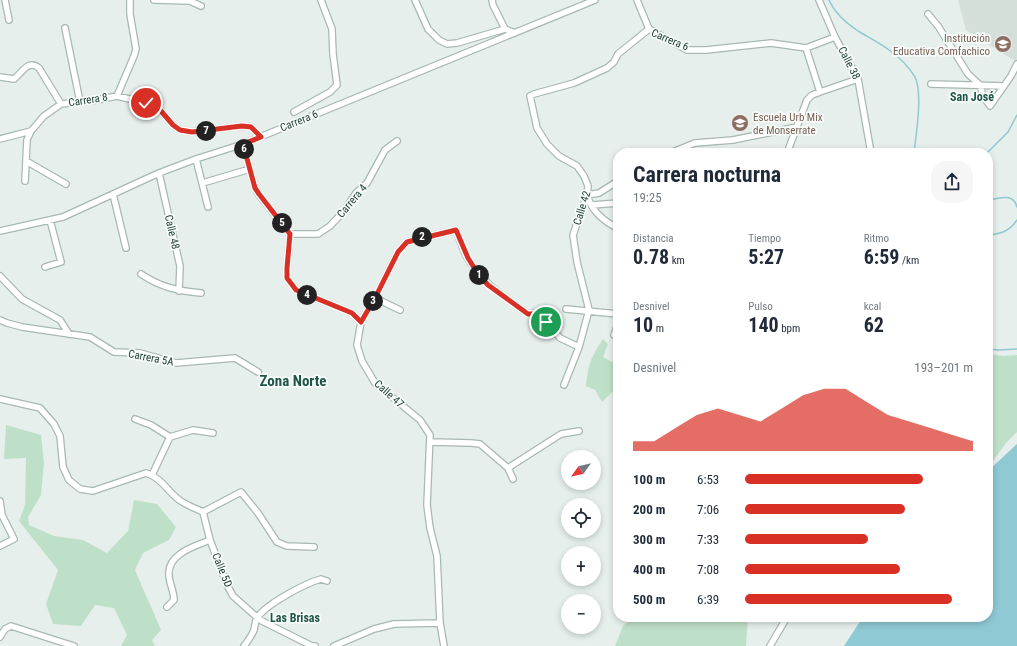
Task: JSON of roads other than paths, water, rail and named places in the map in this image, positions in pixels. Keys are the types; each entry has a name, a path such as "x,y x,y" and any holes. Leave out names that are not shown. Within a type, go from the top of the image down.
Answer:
{"street":[{"path":"5,0 9,20"},
{"path":"117,96 136,49 130,14 130,0"},
{"path":"154,0 190,1 201,6"},
{"path":"294,112 330,92 337,86 333,54 332,28 321,0"},
{"path":"415,0 428,28 439,40 447,44 457,43 505,29 515,33"},
{"path":"492,0 505,29"},
{"name":"Carrera 6","path":"0,231 62,217 158,173 261,137 595,0"},
{"path":"637,0 649,30"},
{"name":"Calle 38","path":"819,0 835,36 858,79 870,148"},
{"path":"928,14 945,35 968,74 980,85 983,96 990,106 1017,64"},
{"path":"65,28 80,102"},
{"name":"Carrera 6","path":"530,96 574,83 608,68 614,62 618,54 649,30 687,50 706,50 771,43 806,48"},
{"path":"820,92 806,48 835,36"},
{"path":"0,77 14,79 23,69 32,64 35,65 39,68 61,104"},
{"path":"789,148 807,100 812,95 858,79"},
{"path":"931,84 1004,86"},
{"name":"Carrera 8","path":"31,131 44,116 61,104 117,96 156,107 173,125 180,130 192,132 242,126 251,127 261,137"},
{"name":"Calle 42","path":"530,96 537,128 547,144 559,156 576,166 588,186 587,195 573,235 577,262 589,310 579,347 564,385"},
{"path":"684,148 696,144 733,140 797,127"},
{"path":"0,139 31,131"},
{"path":"25,181 27,140 31,131"},
{"name":"Carrera 4","path":"290,234 318,234 330,226 344,211 356,193 367,183 385,150 397,141"},
{"path":"243,144 255,188 290,234 287,278 296,290 352,313 361,322 398,252 407,242 456,230 468,258 478,274 488,285 528,314 539,314 560,338 579,347"},
{"path":"196,159 208,207"},
{"path":"26,161 66,184"},
{"path":"206,182 250,169"},
{"name":"Calle 48","path":"158,173 180,266 179,291"},
{"path":"613,184 599,193 587,195 592,206 603,219 613,225"},
{"path":"114,194 126,248"},
{"path":"592,206 613,204"},
{"path":"45,267 61,262 50,220"},
{"path":"140,274 153,282 179,291 201,293"},
{"path":"0,276 22,299 60,320 69,334"},
{"path":"375,298 400,310"},
{"path":"566,309 613,313"},
{"name":"Carrera 5A","path":"0,320 22,327 90,337 114,352 140,353 176,364 235,358 258,372"},
{"name":"Calle 47","path":"361,322 357,346 362,361 375,383 420,420 430,435 431,442 427,505 430,528 437,556 440,623 444,646"},
{"path":"0,399 40,408 54,424 60,436 63,467 69,480 80,489 93,491 146,473 152,475 168,488 178,500 204,512 241,492 258,513 277,542 287,546 314,547"},
{"path":"135,419 151,425 170,437"},
{"path":"152,475 170,437 193,430 213,433"},
{"path":"508,468 561,434 579,431"},
{"path":"431,442 480,444 508,468 513,479"},
{"path":"0,501 2,515 14,539 0,546"},
{"name":"Calle 5D","path":"204,512 210,540 233,596 257,618 312,646"},
{"path":"167,607 174,600 174,593 169,576 169,569 173,560 189,548 210,540"},
{"path":"244,646 253,632 257,618 264,610 281,598 310,582 321,579 327,581"},
{"path":"770,646 784,622"},
{"path":"334,646 374,629 394,624 440,623"},
{"path":"0,637 5,629 11,626 74,646"}],"water":[{"path":"1017,444 1017,646 844,646 860,622 993,622 993,466"}],"waterway":[{"path":"829,0 834,10 845,21 893,53 907,66 915,77 919,103 915,148"},
{"path":"992,148 1008,132 1017,115"},
{"path":"993,199 1009,198 1015,202 1017,207"},
{"path":"993,234 1005,231 1017,220"},
{"path":"993,349 1017,349"}],"place":[{"name":"Institución Educativa Comfachico","path":"1003,44"},
{"name":"Escuela Urb Mix de Monserrate","path":"740,123"}],"district":[{"name":"San José","path":"972,97"},
{"name":"Zona Norte","path":"293,381"},
{"name":"Las Brisas","path":"295,618"}]}
